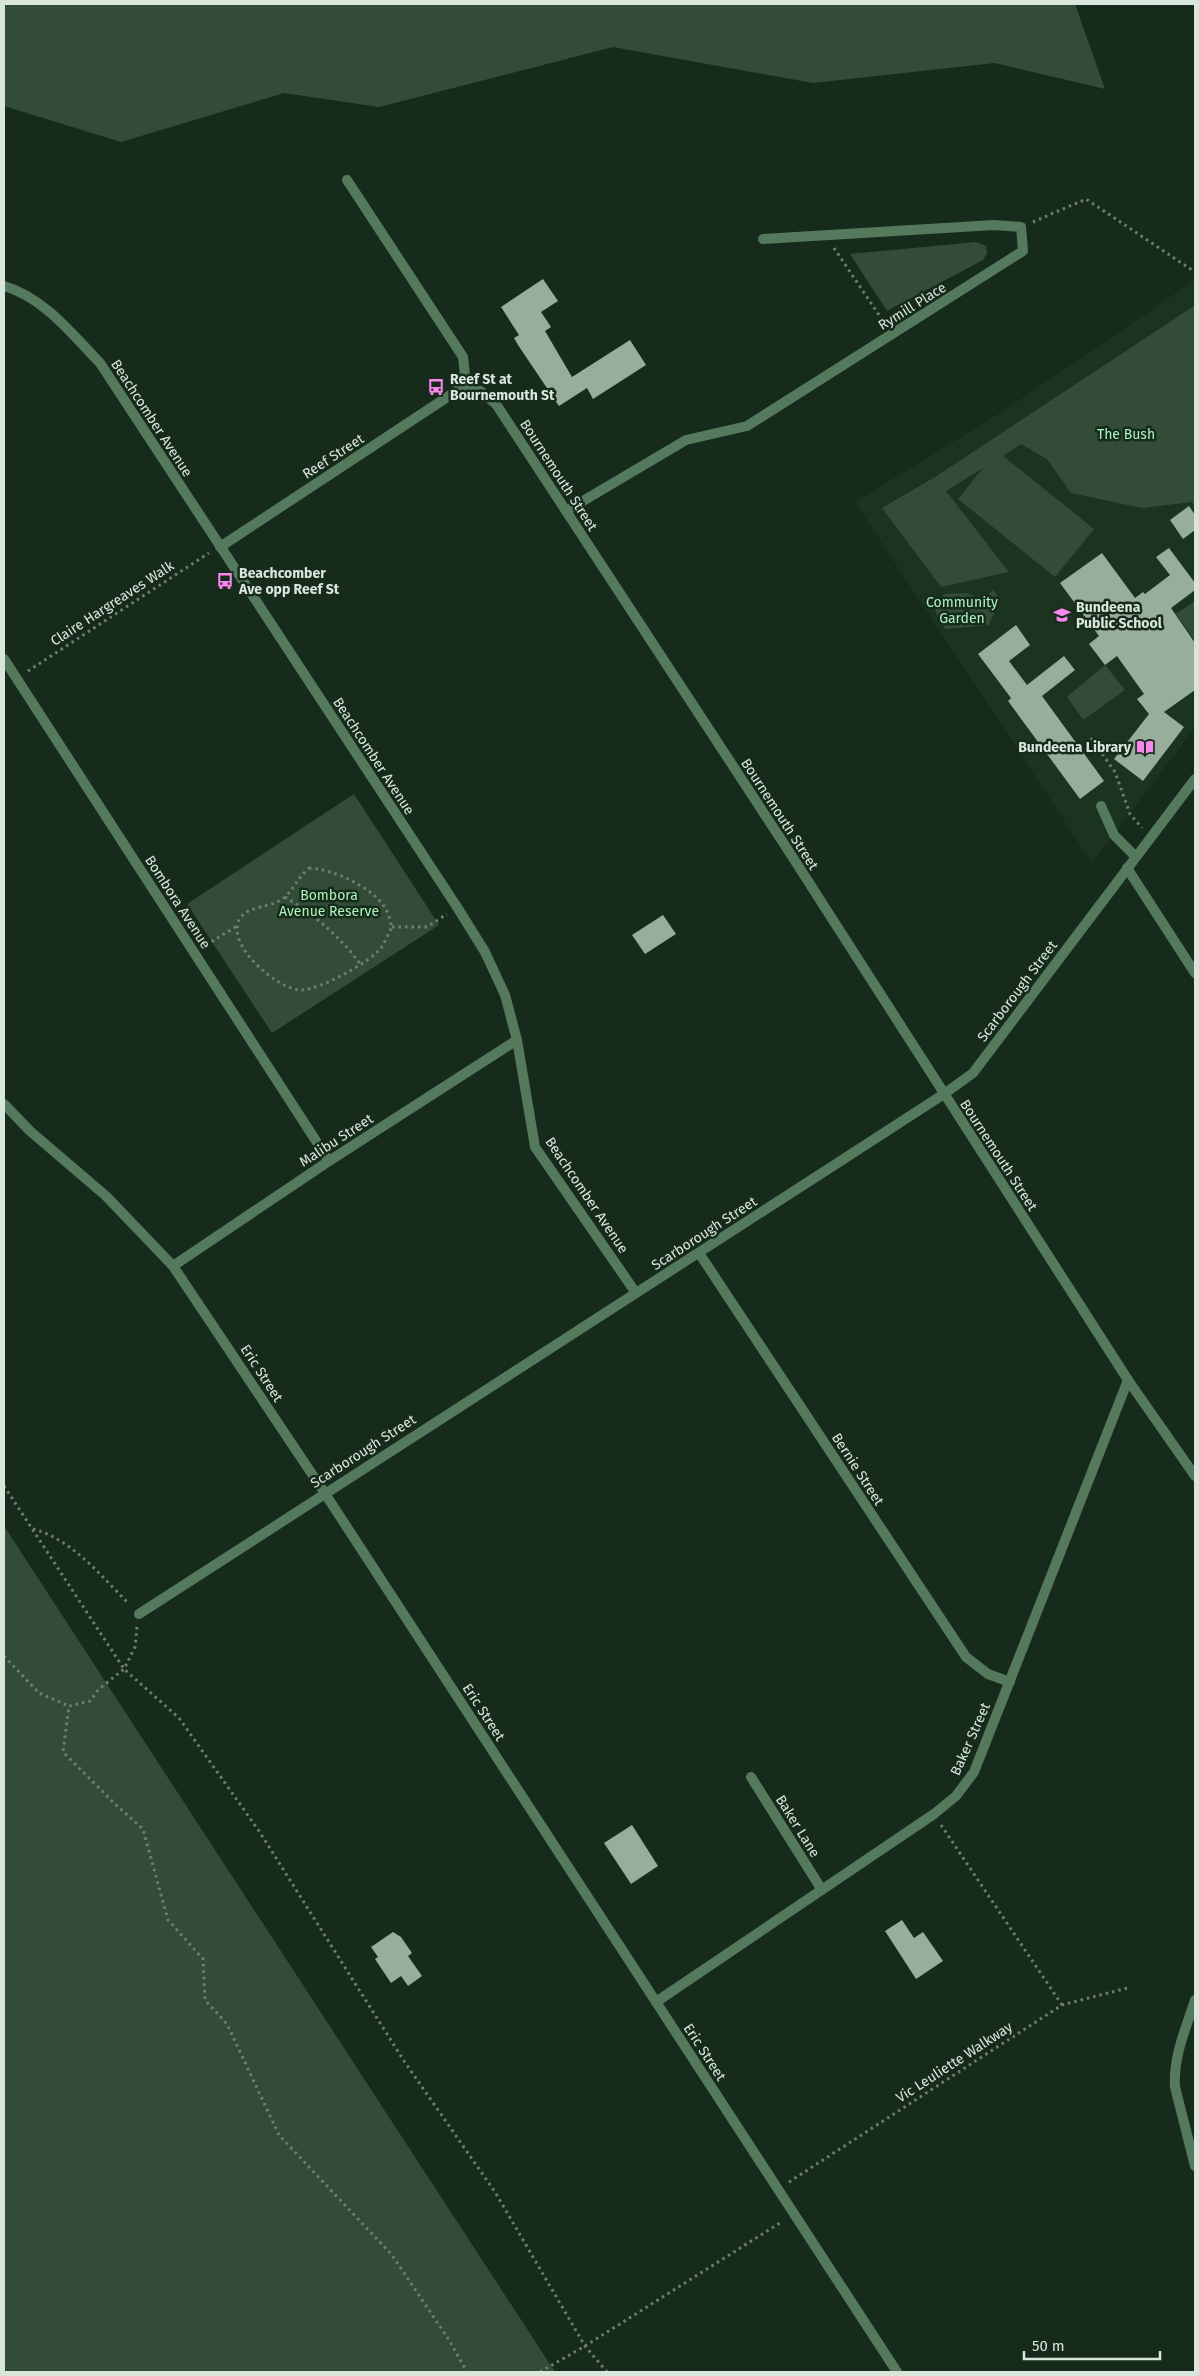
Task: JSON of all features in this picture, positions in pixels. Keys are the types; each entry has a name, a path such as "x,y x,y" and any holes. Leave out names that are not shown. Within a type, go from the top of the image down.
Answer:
{"street":[{"path":"347,180 463,357 465,375 461,388"},
{"name":"Rymill Place","path":"566,511 686,440 747,426 1024,251 1021,227 994,225 763,238"},
{"name":"Beachcomber Avenue","path":"4,286 14,289 41,306 66,328 100,363 457,907 485,952 505,995 517,1040 535,1147 636,1293"},
{"name":"Bournemouth Street","path":"461,388 480,391 496,404 1128,1380 1195,1476"},
{"name":"Reef Street","path":"220,546 461,388"},
{"name":"Bombora Avenue","path":"4,658 329,1161"},
{"name":"Scarborough Street","path":"139,1614 324,1492 699,1253 944,1094 973,1073 1195,779"},
{"path":"1101,806 1114,835 1136,856"},
{"path":"1127,868 1195,974"},
{"name":"Malibu Street","path":"173,1266 329,1161 517,1040"},
{"name":"Eric Street","path":"4,1104 30,1131 106,1196 173,1266 324,1492 897,2372"},
{"name":"Bernie Street","path":"699,1253 966,1657 988,1674 1010,1682"},
{"name":"Baker Street","path":"656,2002 934,1814 956,1796 974,1772 1128,1380"},
{"name":"Baker Lane","path":"751,1777 822,1890"},
{"path":"1195,2000 1174,2074 1175,2087 1195,2166"}],"path":[{"path":"1037,220 1086,199 1195,272"},
{"path":"826,235 892,334"},
{"name":"Claire Hargreaves Walk","path":"17,679 220,546"},
{"path":"1091,738 1115,772 1130,814 1141,827"},
{"path":"194,953 237,926 241,917 248,912 268,906 285,897 299,877 310,868 324,868 337,873 364,889 383,904 392,927 380,949 360,964 324,984 301,990 273,980 254,962 241,944 237,926"},
{"path":"285,897 300,906 345,943 360,964"},
{"path":"392,927 427,927 457,907"},
{"path":"4,1486 124,1669 179,1718 259,1831 404,2061 495,2192 586,2346 607,2372"},
{"path":"4,1656 39,1693 69,1706 90,1701 99,1689 124,1669 135,1647 139,1614 88,1564 49,1534 32,1529"},
{"path":"69,1706 64,1752 115,1804 143,1829 168,1920 202,1959 205,2000 227,2024 279,2134 392,2256 450,2340 467,2372"},
{"path":"934,1814 1062,2005"},
{"name":"Vic Leuliette Walkway","path":"797,2176 1062,2005 1131,1987"},
{"path":"540,2372 586,2346 794,2214"}],"shaded area":[{"name":"Bundeena Public School","path":"1195,280 1195,728 1092,863 855,502 1005,410"}],"green space":[{"path":"4,4 1075,4 1105,89 995,63 813,83 613,47 379,107 284,93 121,142 4,106"},
{"path":"976,242 986,246 987,253 983,260 887,311 850,254"},
{"name":"The Bush","path":"1194,306 1195,506 1192,502 1142,508 1071,493 1047,459 1021,444 1003,456 1094,529 1055,577 958,499 983,468 946,491 1009,572 941,587 882,508 935,477"},
{"name":"Community Garden","path":"993,590 1000,599 989,625 945,629 935,611 944,594 966,593 983,599"},
{"path":"1195,601 1195,641 1176,614"},
{"path":"1105,665 1125,690 1083,720 1067,697"},
{"name":"Bombora Avenue Reserve","path":"354,794 439,925 272,1033 187,904"},
{"path":"4,1526 555,2372 4,2372"}],"building":[{"path":"543,279 558,301 541,312 551,327 545,331 572,377 630,340 646,365 593,399 587,388 559,406 518,345 514,338 519,335 501,307"},
{"path":"1189,506 1195,515 1195,530 1183,539 1170,520"},
{"path":"1169,548 1195,583 1195,590 1171,608 1195,643 1195,690 1164,712 1184,727 1143,781 1114,759 1149,714 1137,699 1144,694 1117,656 1105,665 1089,644 1099,636 1060,583 1102,553 1135,598 1143,592 1145,594 1170,575 1156,557"},
{"path":"1016,625 1030,645 1009,661 1027,685 1064,656 1075,670 1042,696 1104,781 1080,799 1008,701 1011,698 978,654"},
{"path":"663,915 676,934 645,954 632,935"},
{"path":"632,1825 658,1866 631,1884 604,1843"},
{"path":"902,1920 914,1938 923,1932 943,1961 916,1979 885,1931"},
{"path":"393,1932 401,1937 412,1953 408,1956 422,1976 408,1986 401,1976 391,1983 375,1959 378,1957 371,1947"}],"place":[{"name":"Reef St at Bournemouth St","path":"436,387"},
{"name":"Beachcomber Ave opp Reef St","path":"225,581"},
{"name":"Bundeena Public School","path":"1062,615"},
{"name":"Bundeena Library","path":"1145,747"}]}
